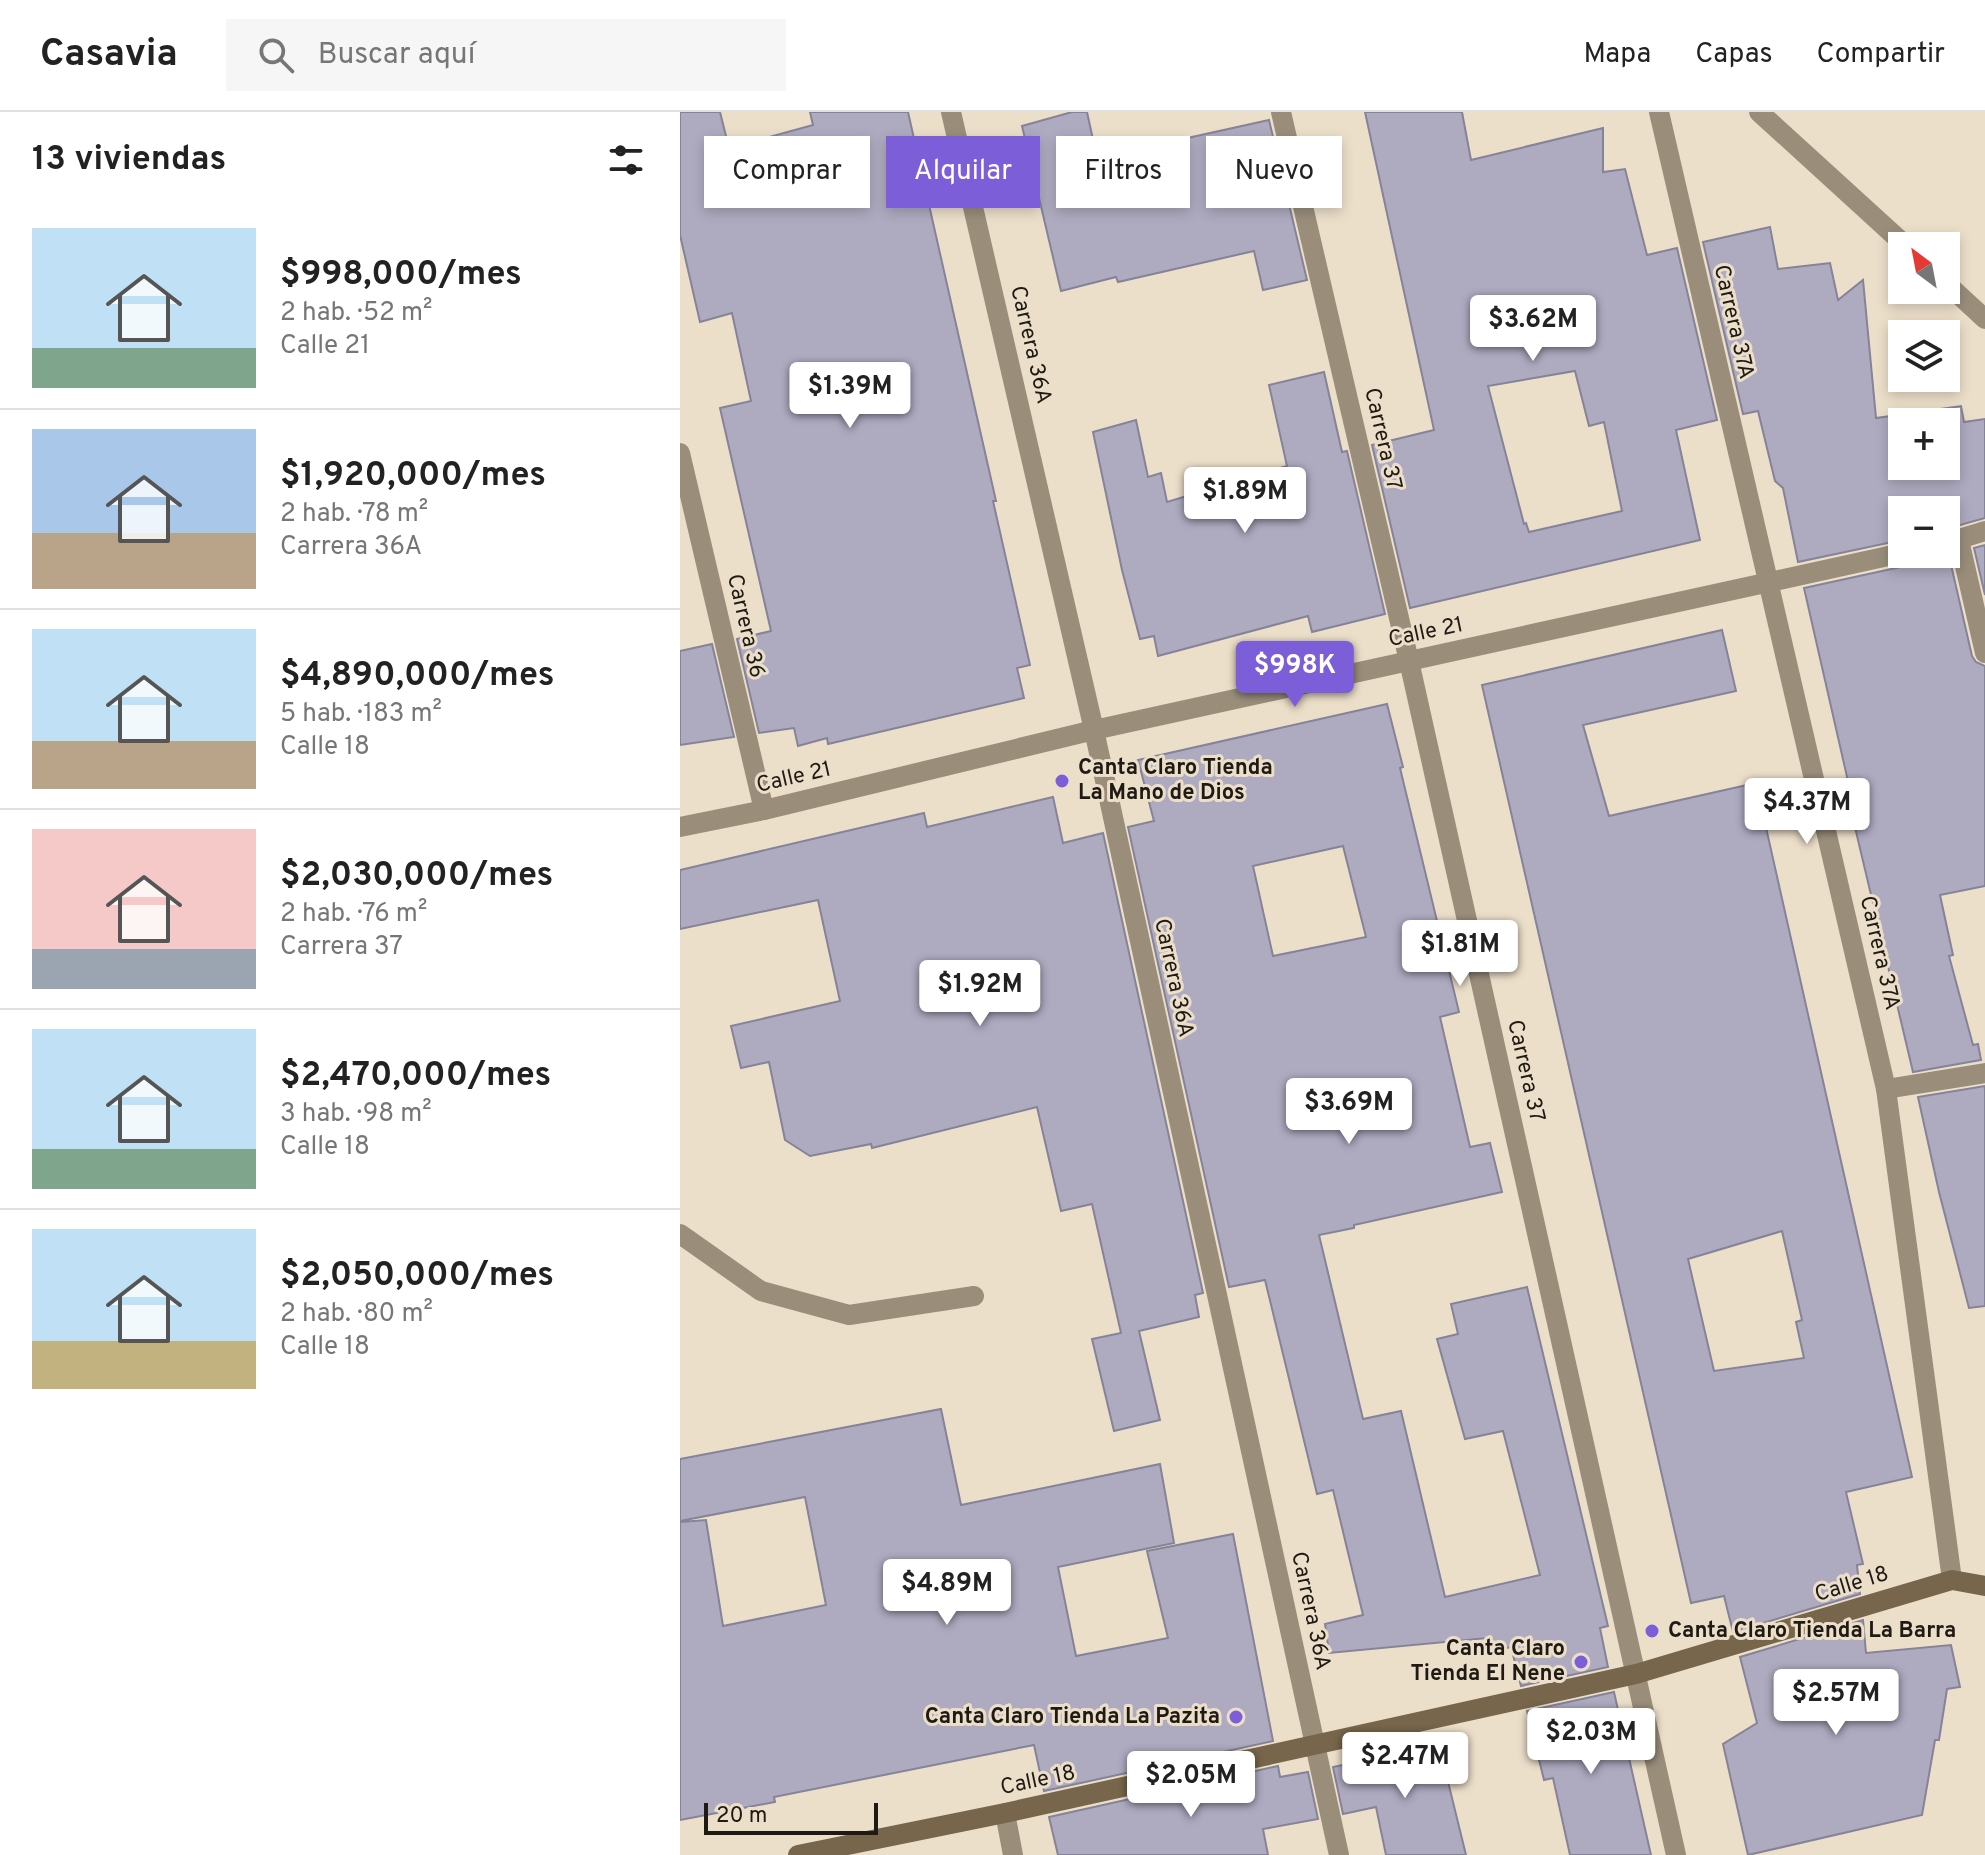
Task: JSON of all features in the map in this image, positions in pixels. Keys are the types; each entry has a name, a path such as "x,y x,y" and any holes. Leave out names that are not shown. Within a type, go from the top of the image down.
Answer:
{"street":[{"name":"Carrera 36A","path":"951,112 1094,730 1339,1855"},
{"name":"Carrera 37","path":"1281,112 1409,661 1676,1855"},
{"name":"Carrera 37A","path":"1659,112 1886,1089 1952,1580"},
{"path":"1759,112 1891,232"},
{"path":"1960,296 1985,319"},
{"name":"Carrera 36","path":"680,453 764,810"},
{"path":"1960,540 1985,531"},
{"name":"Calle 21","path":"680,827 764,810 1094,730 1888,556"},
{"path":"1960,566 1985,653"},
{"path":"1886,1089 1985,1073"},
{"path":"680,1234 761,1291 849,1315 974,1296"},
{"name":"Calle 18","path":"798,1855 1005,1813 1636,1674 1952,1580 1985,1586"},
{"path":"1005,1813 1013,1855"}],"building":[{"path":"680,112 720,112 726,136 704,136 704,208 870,208 870,136 773,136 813,125 810,112 908,112 913,136 886,136 886,208 930,208 1030,665 1017,668 1024,698 828,744 827,738 798,746 794,728 759,733 737,639 771,631 720,408 751,401 732,313 700,322 680,235"},
{"path":"1072,112 1087,112 1092,136 1056,136 1056,208 1190,208 1190,137 1269,120 1273,136 1206,136 1206,208 1290,208 1307,280 1263,290 1254,251 1118,282 1116,277 1061,291 1040,202 1040,136 1024,136 1022,126"},
{"path":"1365,112 1462,112 1471,160 1603,128 1603,172 1625,169 1647,255 1677,248 1717,420 1676,430 1700,540 1410,608 1372,445 1434,430","holes":["1575,371 1589,426 1604,422 1622,511 1529,532 1524,524 1488,386"]},
{"path":"1770,227 1778,269 1830,263 1838,300 1863,280 1876,418 1888,416 1888,480 1960,480 1960,408 1947,408 1961,406 1964,422 1985,419 1985,518 1960,525 1960,496 1888,496 1888,543 1798,562 1783,488 1775,481 1758,411 1743,414 1703,242"},
{"path":"1324,372 1342,452 1347,451 1385,614 1312,632 1308,616 1158,656 1154,636 1140,639 1093,432 1136,420 1148,477 1161,473 1167,502 1287,466 1269,385"},
{"path":"1985,545 1985,595 1974,548"},
{"path":"1896,568 1952,568 1972,656 1985,666 1985,886 1940,895 1953,955 1949,956 1973,1045 1978,1044 1981,1060 1913,1072 1854,823 1850,790 1804,588"},
{"path":"1722,630 1736,691 1583,725 1609,816 1756,783 1912,1477 1846,1492 1863,1564 1857,1565 1860,1594 1733,1632 1724,1596 1691,1603 1482,685","holes":["1782,1231 1802,1320 1796,1322 1804,1358 1714,1371 1688,1259"]},
{"path":"712,644 734,737 680,745 680,651"},
{"path":"1387,704 1459,1012 1440,1017 1470,1147 1490,1143 1502,1192 1319,1235 1363,1419 1401,1411 1445,1597 1540,1575 1503,1431 1465,1439 1437,1339 1458,1334 1451,1304 1527,1287 1608,1626 1600,1628 1608,1667 1521,1686 1511,1647 1490,1652 1487,1638 1329,1653 1325,1624 1363,1615 1333,1490 1317,1494 1265,1280 1229,1287 1128,827 1154,821 1138,760","holes":["1343,846 1366,937 1273,956 1253,866"]},
{"path":"1053,797 1063,843 1103,833 1203,1293 1195,1295 1199,1317 1139,1331 1160,1420 1114,1431 1092,1339 1121,1333 1092,1204 1061,1211 1037,1107 872,1148 871,1144 810,1156 785,1140 769,1062 741,1068 731,1026 840,1001 818,900 680,929 680,870 924,813 927,827"},
{"path":"1985,1086 1985,1306 1969,1308 1918,1097"},
{"path":"941,1409 961,1505 1160,1464 1174,1543 1058,1567 1076,1656 1168,1638 1147,1551 1233,1534 1273,1741 1044,1791 1034,1745 774,1797 775,1802 680,1820 680,1522 706,1520 723,1626 826,1605 805,1497 680,1521 680,1459"},
{"path":"1863,1620 1866,1653 1951,1645 1960,1687 1947,1689 1922,1815 1748,1855 1723,1744 1757,1723 1740,1657"},
{"path":"1614,1692 1651,1855 1570,1855 1553,1778 1544,1780 1527,1711"},
{"path":"1438,1741 1466,1855 1386,1855 1376,1807 1343,1814 1333,1767"},
{"path":"1278,1766 1280,1777 1308,1772 1318,1819 1263,1829 1268,1855 1058,1855 1049,1817"}],"place":[{"name":"Canta Claro Tienda La Mano de Dios","path":"1062,781"},
{"name":"Canta Claro Tienda La Barra","path":"1652,1631"},
{"name":"Canta Claro Tienda El Nene","path":"1581,1662"},
{"name":"Canta Claro Tienda La Pazita","path":"1236,1717"}]}
